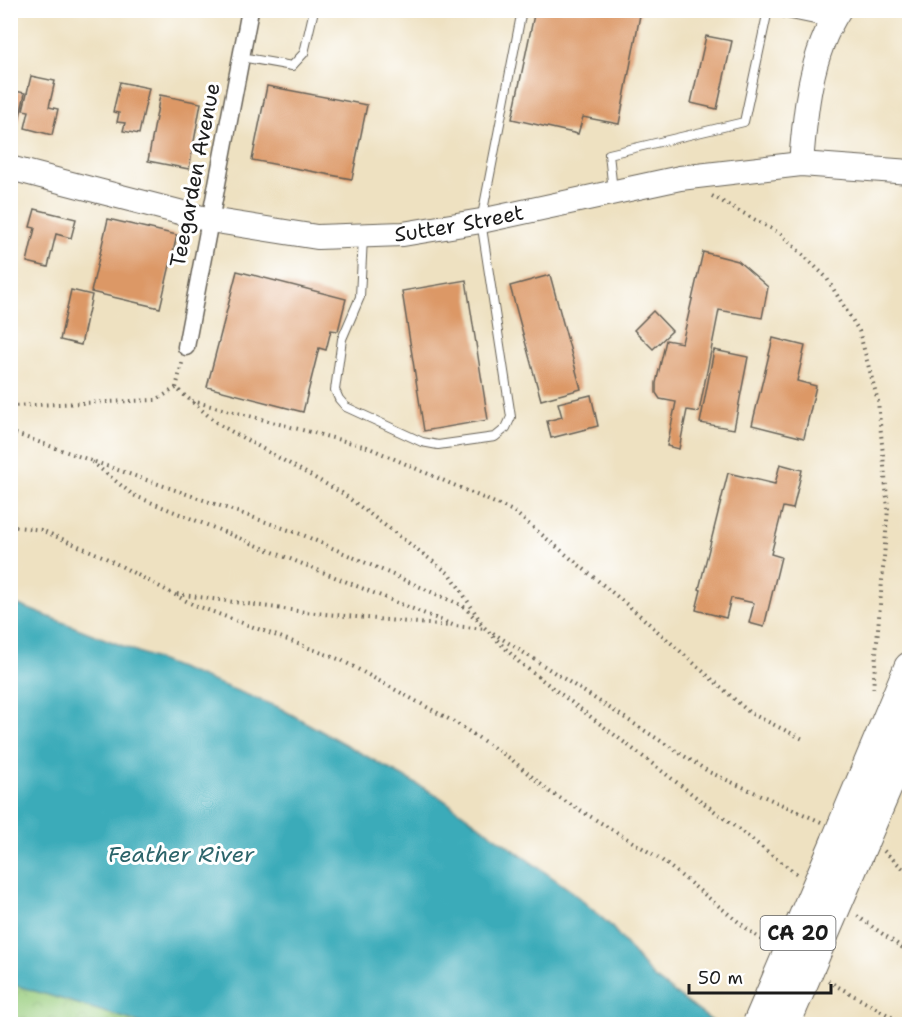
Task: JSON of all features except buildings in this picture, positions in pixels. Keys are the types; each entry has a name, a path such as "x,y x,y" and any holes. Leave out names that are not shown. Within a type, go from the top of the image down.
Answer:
{"highway":[{"name":"CA 20","path":"784,1024 851,842 909,668"},
{"name":"CA 20","path":"759,1024 851,842 873,816 909,730"},
{"path":"873,816 909,756"}],"main road":[{"path":"801,164 806,107 821,45 835,17"},
{"name":"Sutter Street","path":"10,168 210,220 317,237 404,234 481,221 680,178 801,164 909,172"}],"street":[{"name":"Teegarden Avenue","path":"186,347 250,10"}],"lane":[{"path":"241,57 292,66 304,53 314,10"},
{"path":"363,235 360,297 342,339 335,390 339,399 346,407 422,442 438,445 495,436 506,428 511,417 481,221 522,10"},
{"path":"613,192 609,154 744,122 768,10 835,17"}],"path":[{"path":"680,178 781,234 826,277 859,331 878,401 888,509 872,691"},
{"path":"10,406 156,400 176,388 186,347"},
{"path":"176,388 218,424 342,493 450,575 486,629 710,772 851,842 909,875"},
{"path":"192,400 367,447 513,511 636,612 750,713 805,740"},
{"path":"10,432 303,535 463,606 520,663 802,878"},
{"path":"89,459 133,495 455,626"},
{"path":"10,526 41,530 102,556 192,604 341,660 456,723 511,759 550,792 659,858 756,936 776,949"},
{"path":"173,594 305,612 486,629"},
{"path":"851,912 909,953"},
{"path":"826,981 904,1024"}],"green space":[{"path":"11,963 206,1024 11,1024"}],"water":[{"name":"Feather River","path":"11,602 278,707 438,796 570,890 610,925 653,977 716,1024 144,1024 11,984"}]}
